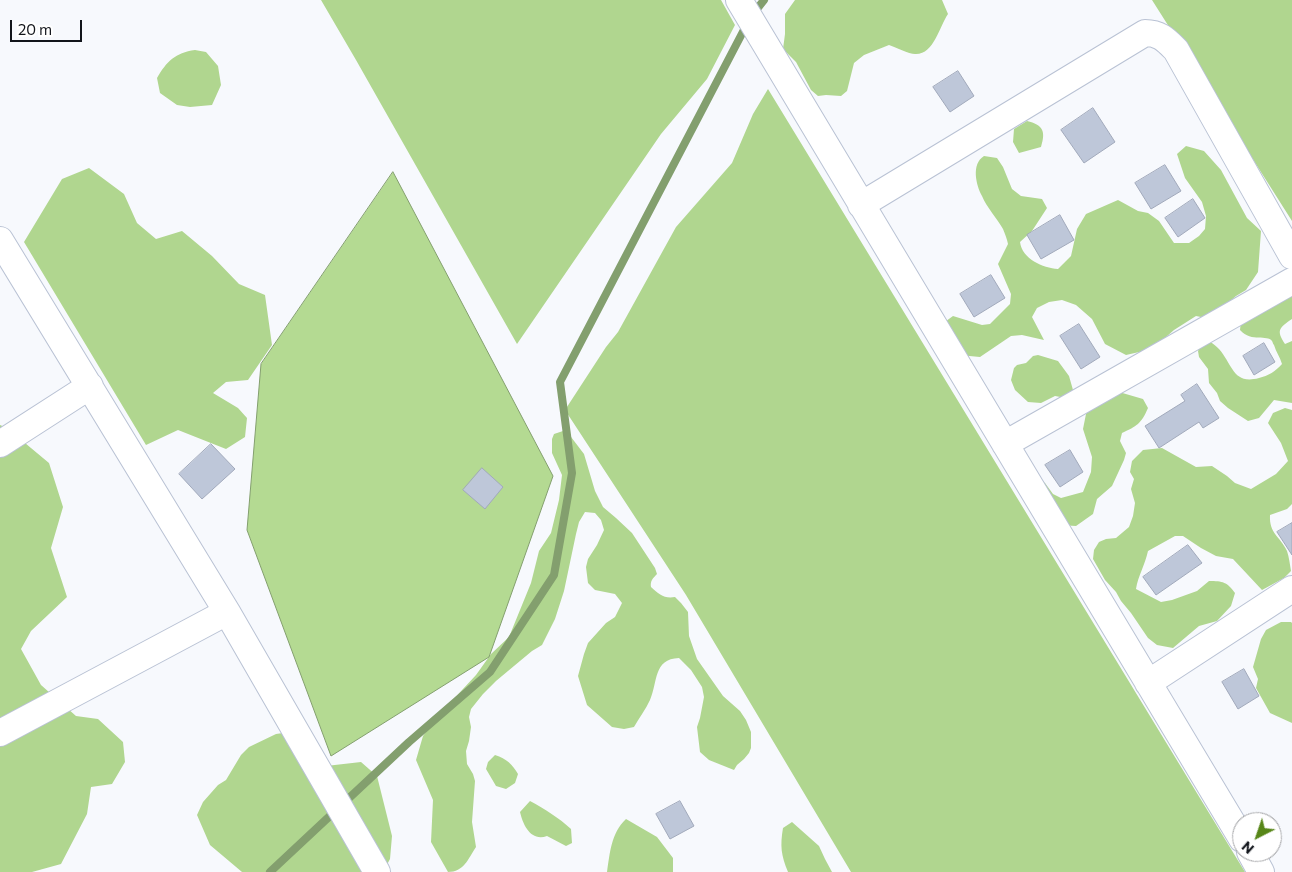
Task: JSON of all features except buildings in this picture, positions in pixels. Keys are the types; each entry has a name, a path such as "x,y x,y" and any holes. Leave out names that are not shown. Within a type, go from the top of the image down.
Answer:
{"street":[{"path":"739,0 1232,823"},
{"path":"862,204 1145,33 1154,33 1160,35 1176,50 1292,256"},
{"path":"0,240 227,612 377,872"},
{"path":"1005,444 1292,281"},
{"path":"0,444 90,386"},
{"path":"1148,683 1292,589"},
{"path":"0,733 227,612"}],"shaded area":[{"path":"321,0 721,0 735,25 707,79 661,134 517,344"},
{"path":"795,0 942,0 948,14 927,50 922,53 912,54 889,45 864,55 854,63 847,91 841,96 818,96 811,90 796,62 783,49 785,14"},
{"path":"1152,0 1292,0 1292,221"},
{"path":"195,50 206,52 218,66 221,85 212,105 190,107 177,105 160,93 157,78 172,59 182,53"},
{"path":"768,89 1232,851 1232,862 1239,862 1245,872 851,872 686,595 565,410 618,332 676,227 732,163 753,114"},
{"path":"1027,121 1037,125 1042,130 1041,147 1019,153 1013,142 1014,129"},
{"path":"1186,146 1204,151 1221,170 1247,218 1261,231 1258,272 1246,290 1206,318 1196,316 1148,350 1126,355 1105,344 1092,319 1076,305 1062,300 1049,302 1037,308 1032,317 1044,340 1022,335 1011,336 980,357 959,355 942,324 953,316 982,325 990,324 1010,304 1011,294 998,264 1008,244 1003,229 980,191 976,175 977,164 984,156 997,158 1012,189 1021,196 1042,199 1047,208 1032,231 1020,242 1025,253 1034,262 1058,269 1071,256 1077,229 1086,214 1118,200 1138,211 1148,213 1159,221 1174,243 1189,243 1199,236 1205,229 1206,216 1202,202 1185,178 1177,154"},
{"path":"89,168 124,194 137,223 156,239 182,231 212,256 239,284 265,295 272,345 248,380 226,382 213,393 238,408 247,418 245,437 226,449 178,430 146,445 24,242 62,179"},
{"path":"393,172 553,476 489,657 331,756 247,530 261,364"},
{"path":"1292,296 1292,319 1282,327 1280,335 1285,344 1292,341 1292,403 1274,400 1259,418 1248,421 1220,401 1217,393 1209,383 1208,369 1199,357 1198,351 1200,347 1210,342 1224,355 1234,372 1244,379 1259,378 1272,373 1282,364 1272,341 1267,338 1245,334 1240,330 1241,321"},
{"path":"1038,355 1058,361 1069,376 1073,390 1066,398 1055,396 1041,403 1028,402 1015,390 1011,380 1014,368 1017,365 1026,363 1033,356"},
{"path":"1119,392 1143,399 1148,408 1138,424 1122,433 1120,441 1126,453 1124,460 1112,486 1097,499 1093,514 1076,526 1059,525 1033,473 1045,483 1053,494 1061,498 1083,492 1091,472 1092,457 1083,429 1086,414 1093,405"},
{"path":"1285,408 1292,410 1292,504 1287,509 1270,515 1270,521 1273,531 1287,551 1291,571 1284,578 1262,590 1233,559 1216,556 1183,536 1175,536 1148,551 1136,589 1161,602 1197,591 1209,581 1224,583 1230,586 1235,593 1231,606 1217,621 1199,626 1173,648 1157,645 1148,638 1116,592 1105,580 1093,559 1094,550 1099,542 1116,538 1129,527 1135,503 1131,489 1134,479 1130,472 1132,461 1143,450 1162,448 1196,467 1212,466 1235,483 1251,489 1276,474 1288,461 1281,443 1268,423 1273,413"},
{"path":"0,425 7,428 49,463 63,507 51,548 67,597 31,631 21,649 41,685 76,716 98,719 123,742 125,762 112,784 91,787 87,814 61,864 32,872 0,872"},
{"path":"563,431 568,433 584,454 595,491 603,507 632,533 655,568 657,574 651,581 651,587 665,597 675,597 688,612 689,636 697,659 723,696 740,711 746,720 751,732 751,748 734,770 709,760 700,752 697,727 704,697 702,687 691,670 679,658 665,662 661,667 647,707 634,727 624,729 612,727 587,705 578,676 584,654 588,643 606,623 615,617 622,603 615,594 595,590 588,583 586,567 588,559 604,530 601,520 595,513 585,512 579,522 564,591 555,619 542,645 496,681 471,709 469,717 471,727 466,751 467,764 475,781 472,822 476,847 462,867 448,872 431,842 433,800 416,760 423,736 437,716 476,675 491,654 509,637 531,583 539,551 551,533 559,500 562,475 552,453 552,439 554,434"},
{"path":"1281,622 1292,623 1292,723 1270,713 1256,688 1258,679 1253,667 1261,639 1266,630"},
{"path":"290,732 326,766 361,762 377,776 392,836 390,859 383,872 242,872 210,845 197,815 203,802 218,785 226,780 241,755 249,747 276,734"},
{"path":"495,755 509,762 518,774 515,783 506,789 496,786 486,769 488,762"},
{"path":"530,801 552,814 571,829 572,843 566,846 547,836 536,837 529,831 523,822 520,812"},
{"path":"626,819 657,837 673,858 673,872 607,872 614,837"},
{"path":"792,822 819,846 832,872 788,872 782,850 782,840 783,828"}],"waterway":[{"path":"753,14 764,0"},
{"path":"270,872 409,742 490,672 554,575 572,473 560,382 747,24"}]}
